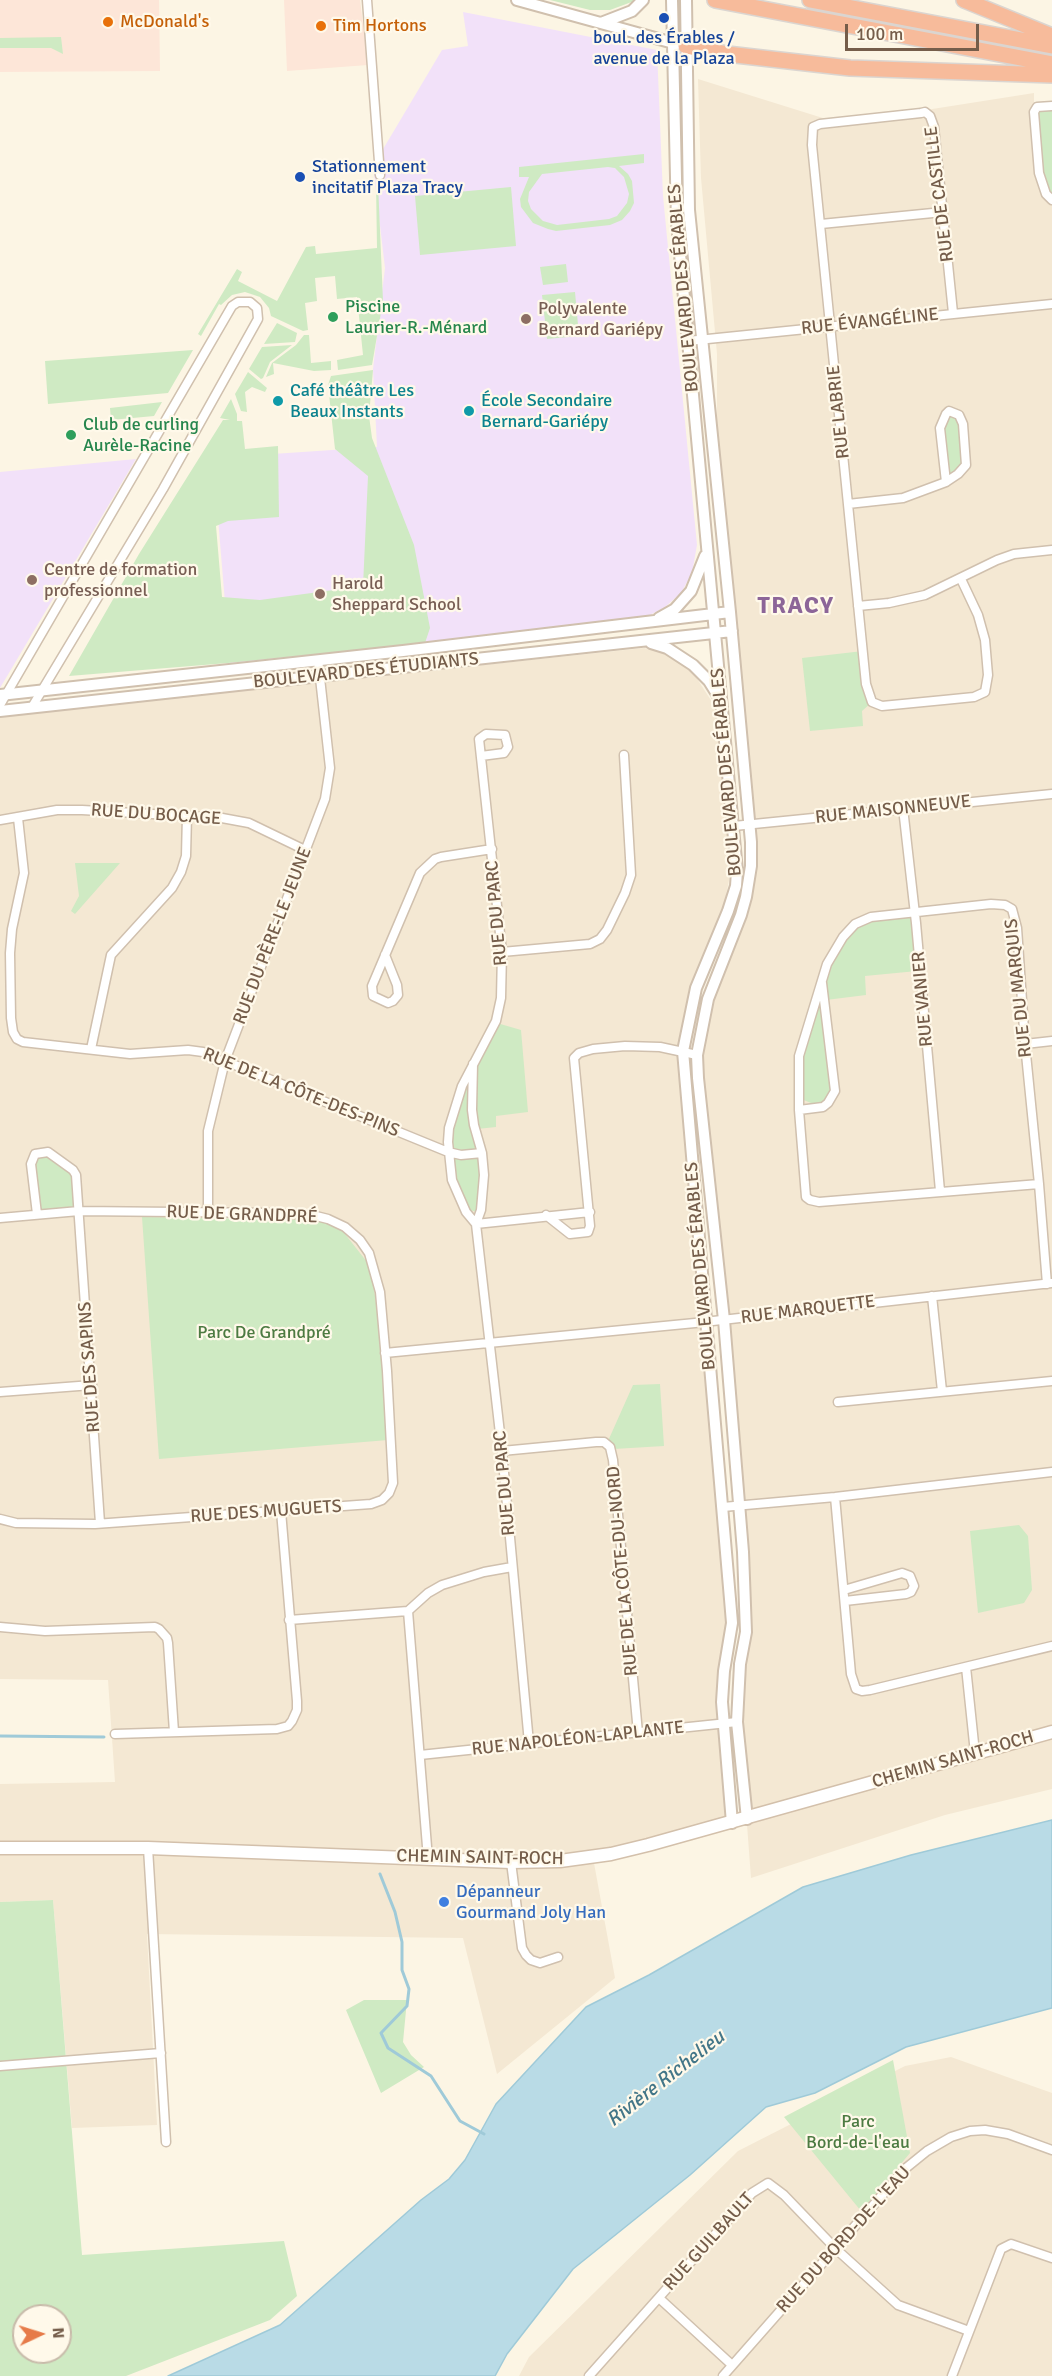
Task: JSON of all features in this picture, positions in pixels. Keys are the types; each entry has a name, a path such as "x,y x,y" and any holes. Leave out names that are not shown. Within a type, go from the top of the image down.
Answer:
{"highway":[{"path":"715,0 1052,64"},
{"path":"810,0 1052,46"},
{"path":"964,0 1052,36"},
{"path":"679,44 746,56 850,68 1052,75"}],"main road":[{"name":"CHEMIN SAINT-ROCH","path":"0,1848 148,1848 511,1862 560,1861 611,1854 732,1823 1052,1732"}],"street":[{"path":"367,0 380,175"},
{"path":"517,0 679,44"},
{"path":"601,23 632,10 643,0"},
{"name":"BOULEVARD DES ÉRABLES","path":"672,0 679,44 689,210 750,824 751,866 746,897 708,999 697,1055 724,1320 738,1505 746,1632 740,1664 737,1722 747,1819"},
{"name":"BOULEVARD DES ÉRABLES","path":"686,0 679,44 675,195 737,871 736,886 696,988 683,1051 732,1623 724,1671 722,1724 732,1823"},
{"path":"1052,106 1037,107 1034,111 1041,183 1052,200"},
{"name":"RUE DE CASTILLE","path":"820,124 926,112 930,116 934,127 953,313"},
{"name":"RUE LABRIE","path":"820,124 813,127 812,145 866,684 872,702 882,706 974,698 985,692 988,675 985,640 978,615 962,579"},
{"path":"820,224 943,212"},
{"path":"0,705 3,694 232,306 238,302 250,302 257,308 258,319 163,489 32,707"},
{"name":"RUE ÉVANGÉLINE","path":"688,341 1052,304"},
{"path":"848,504 903,498 946,482 966,465 962,419 955,412 949,411 945,414 940,428 946,482"},
{"path":"655,620 675,609 691,591 703,564 705,537"},
{"path":"858,606 917,597 962,579 1007,556 1052,549"},
{"name":"BOULEVARD DES ÉTUDIANTS","path":"3,694 730,612"},
{"name":"BOULEVARD DES ÉTUDIANTS","path":"0,711 732,632"},
{"path":"641,642 667,648 693,665 715,689 722,707"},
{"name":"RUE DU PÈRE-LE JEUNE","path":"208,1212 208,1131 225,1061 325,799 330,768 318,660"},
{"path":"502,952 590,944 600,939 607,930 631,875 624,755"},
{"name":"RUE DU PARC","path":"476,1224 466,1212 452,1180 448,1152 451,1121 462,1086 496,1021 503,986 502,952 481,756"},
{"name":"RUE MAISONNEUVE","path":"734,826 1052,794"},
{"name":"RUE VANIER","path":"903,808 915,913 940,1191"},
{"name":"RUE DU BOCAGE","path":"0,820 57,810 187,815 249,824 307,850"},
{"path":"91,1049 111,955 172,888 181,872 186,856 187,815"},
{"name":"RUE DE LA CÔTE-DES-PINS","path":"18,818 24,873 12,929 11,1018 14,1032 23,1042 138,1054 195,1050 448,1152 461,1155 482,1153"},
{"path":"385,955 397,986 398,995 388,1003 374,996 372,992 385,955 415,882 430,864 450,854 492,849"},
{"name":"RUE DU MARQUIS","path":"1039,1184 819,1202 810,1200 804,1192 799,1110 799,1056 821,980 831,956 855,924 871,917 991,904 1005,905 1012,909 1017,928 1025,1044 1050,1283"},
{"path":"799,1110 823,1107 835,1091 821,980"},
{"path":"1025,1044 1052,1041"},
{"path":"546,1215 566,1232 577,1234 588,1232 590,1226 574,1058 579,1053 593,1049 625,1046 660,1047 697,1055"},
{"name":"RUE DU PARC","path":"473,1064 472,1110 482,1153 484,1192 476,1224 502,1451 529,1743"},
{"name":"RUE DES SAPINS","path":"37,1214 31,1164 35,1154 48,1152 73,1170 76,1175 100,1523"},
{"name":"RUE DE GRANDPRÉ","path":"0,1218 79,1211 301,1214 328,1219 345,1227 360,1240 373,1265 380,1292 385,1353"},
{"path":"476,1224 590,1212"},
{"name":"RUE MARQUETTE","path":"385,1353 724,1320 1050,1283"},
{"path":"932,1296 942,1391"},
{"name":"RUE DES MUGUETS","path":"0,1519 16,1523 100,1523 371,1504 382,1500 389,1493 393,1483 385,1353"},
{"path":"838,1402 1052,1381"},
{"path":"0,1392 92,1385"},
{"name":"RUE DE LA CÔTE-DU-NORD","path":"502,1451 596,1442 604,1442 610,1447 638,1733"},
{"path":"723,1507 835,1497 1052,1472"},
{"path":"835,1497 851,1674 856,1689 870,1690 1052,1646"},
{"path":"115,1734 282,1728 292,1721 297,1710 297,1701 281,1511"},
{"path":"289,1620 408,1611 428,1593 442,1585 477,1573 513,1567"},
{"path":"844,1590 902,1573 910,1576 914,1586 911,1592 906,1594 845,1601"},
{"path":"408,1611 428,1859"},
{"path":"0,1627 45,1631 155,1627 159,1629 167,1638 168,1643 174,1732"},
{"path":"966,1667 975,1753"},
{"name":"RUE NAPOLÉON-LAPLANTE","path":"420,1755 737,1722"},
{"path":"148,1848 166,2142"},
{"path":"511,1862 522,1948 531,1960 540,1963 558,1957"},
{"path":"0,2066 161,2053"},
{"name":"RUE DU BORD-DE-L'EAU","path":"723,2376 906,2168 927,2151 951,2137 970,2131 985,2130 1008,2134 1052,2150"},
{"name":"RUE GUILBAULT","path":"590,2376 752,2193 762,2185 768,2183 784,2195 836,2249"},
{"path":"952,2376 1000,2249 1011,2244 1052,2258"},
{"path":"836,2249 898,2305 969,2331"},
{"path":"659,2298 732,2365"}],"shaded area":[{"path":"0,0 159,0 160,71 0,72"},
{"path":"284,0 360,0 368,65 287,71"},
{"name":"Polyvalente Bernard Gariépy","path":"463,12 657,50 663,196 697,545 692,573 681,593 665,607 648,616 421,646 230,663 213,458 377,447 373,369 385,268 373,166 442,50 468,46"},
{"path":"698,79 826,119 926,110 1034,93 1034,105 1052,203 1052,1789 945,1815 751,1878 739,1718 747,1633 700,1079 702,1033 752,866 717,457 717,354 701,178"},
{"name":"Centre de formation professionnel","path":"136,459 0,688 0,472"},
{"path":"644,648 666,653 690,668 718,711 731,870 723,911 689,989 680,1061 728,1624 719,1677 727,1820 592,1852 615,1978 497,2074 463,1938 147,1934 157,2125 72,2128 53,1900 0,1902 0,1784 115,1782 108,1680 0,1679 0,716"},
{"path":"951,2057 1052,2093 1052,2376 519,2376 529,2357 738,2151 905,2066"}],"green space":[{"path":"550,0 637,0 610,10 590,10"},
{"path":"61,37 63,54 51,48 0,48 0,38"},
{"path":"1052,107 1052,200 1044,190 1035,109"},
{"path":"644,154 644,163 619,166 632,181 634,203 622,220 610,225 556,231 533,223 521,207 520,199 529,177 519,177 519,167","holes":["615,168 624,177 629,194 627,203 617,216 557,225 543,221 531,209 528,201 529,192 542,174"]},
{"path":"376,183 378,183 383,301 372,365 338,370 337,360 363,355 357,297 337,299 335,276 315,278 317,301 305,303 308,330 303,331 271,316 269,308 260,297 245,292 232,295 221,305 219,304 201,336 198,334 237,269 242,272 238,281 277,301 306,247 315,246 316,254 377,248"},
{"path":"511,187 516,246 420,255 415,196"},
{"path":"566,264 568,282 543,285 540,267"},
{"path":"575,292 579,336 547,339 542,295"},
{"path":"277,323 297,333 295,342 264,344"},
{"path":"304,335 309,335 311,363 331,361 331,370 314,371 273,363 274,374 266,377 272,363 296,345"},
{"path":"292,345 270,362 263,378 261,379 249,369 262,347"},
{"path":"193,350 168,393 48,404 45,361"},
{"path":"373,370 369,416 372,438 414,545 430,628 425,643 69,676 139,554 223,420 230,420 220,418 231,399 237,414 237,421 242,421 245,449 278,446 279,517 228,521 216,526 222,597 260,600 363,586 368,476 335,449 328,385 331,376"},
{"path":"248,372 267,388 265,392 252,387 245,392 247,412 241,411 235,394"},
{"path":"162,402 154,416 111,420 110,408"},
{"path":"946,415 961,419 965,465 947,480 942,428"},
{"path":"863,651 871,703 862,711 863,726 810,731 802,658"},
{"path":"75,863 120,863 75,914 71,911 79,896"},
{"path":"912,914 917,971 865,976 866,995 826,1000 834,1085 828,1102 818,1106 799,1098 801,1034 811,1003 840,944 863,920"},
{"path":"497,1023 521,1030 528,1112 496,1116 496,1127 477,1129 474,1064"},
{"path":"470,1075 480,1159 476,1212 468,1209 455,1178 451,1152 451,1131"},
{"path":"48,1155 72,1173 79,1211 38,1212 33,1164 38,1156"},
{"name":"Parc De Grandpré","path":"142,1217 323,1220 341,1229 371,1267 383,1355 388,1440 159,1459"},
{"path":"660,1384 664,1446 614,1449 608,1441 633,1385"},
{"path":"1019,1525 1028,1536 1032,1590 1024,1603 978,1613 970,1531"},
{"path":"53,1900 82,2255 284,2241 297,2296 270,2320 126,2376 0,2376 0,1902"},
{"path":"364,2000 407,2000 403,2042 411,2055 424,2067 381,2093 346,2010"},
{"name":"Parc Bord-de-l'eau","path":"893,2060 910,2153 861,2211 784,2117"}],"water":[{"name":"Rivière Richelieu","path":"1052,1820 1052,2008 906,2047 815,2093 766,2107 690,2175 573,2269 507,2354 495,2376 168,2376 280,2325 421,2200 449,2179 465,2160 496,2104 586,2007 649,1975 803,1887 911,1855"}],"waterway":[{"path":"0,1736 104,1737"},
{"path":"380,1874 395,1912 402,1942 402,1970 409,1989 407,2006 381,2033 388,2048 431,2076 460,2121 484,2134"}],"place":[{"name":"boul. des Érables / avenue de la Plaza","path":"664,18"},
{"name":"McDonald's","path":"108,22"},
{"name":"Tim Hortons","path":"321,26"},
{"name":"Stationnement incitatif Plaza Tracy","path":"300,177"},
{"name":"Piscine Laurier-R.-Ménard","path":"333,317"},
{"name":"Polyvalente Bernard Gariépy","path":"526,319"},
{"name":"Café théâtre Les Beaux Instants","path":"278,401"},
{"name":"École Secondaire Bernard-Gariépy","path":"469,411"},
{"name":"Club de curling Aurèle-Racine","path":"71,435"},
{"name":"Centre de formation professionnel","path":"32,580"},
{"name":"Harold Sheppard School","path":"320,594"},
{"name":"Dépanneur Gourmand Joly Han","path":"444,1902"}],"district":[{"name":"TRACY","path":"796,607"}]}
